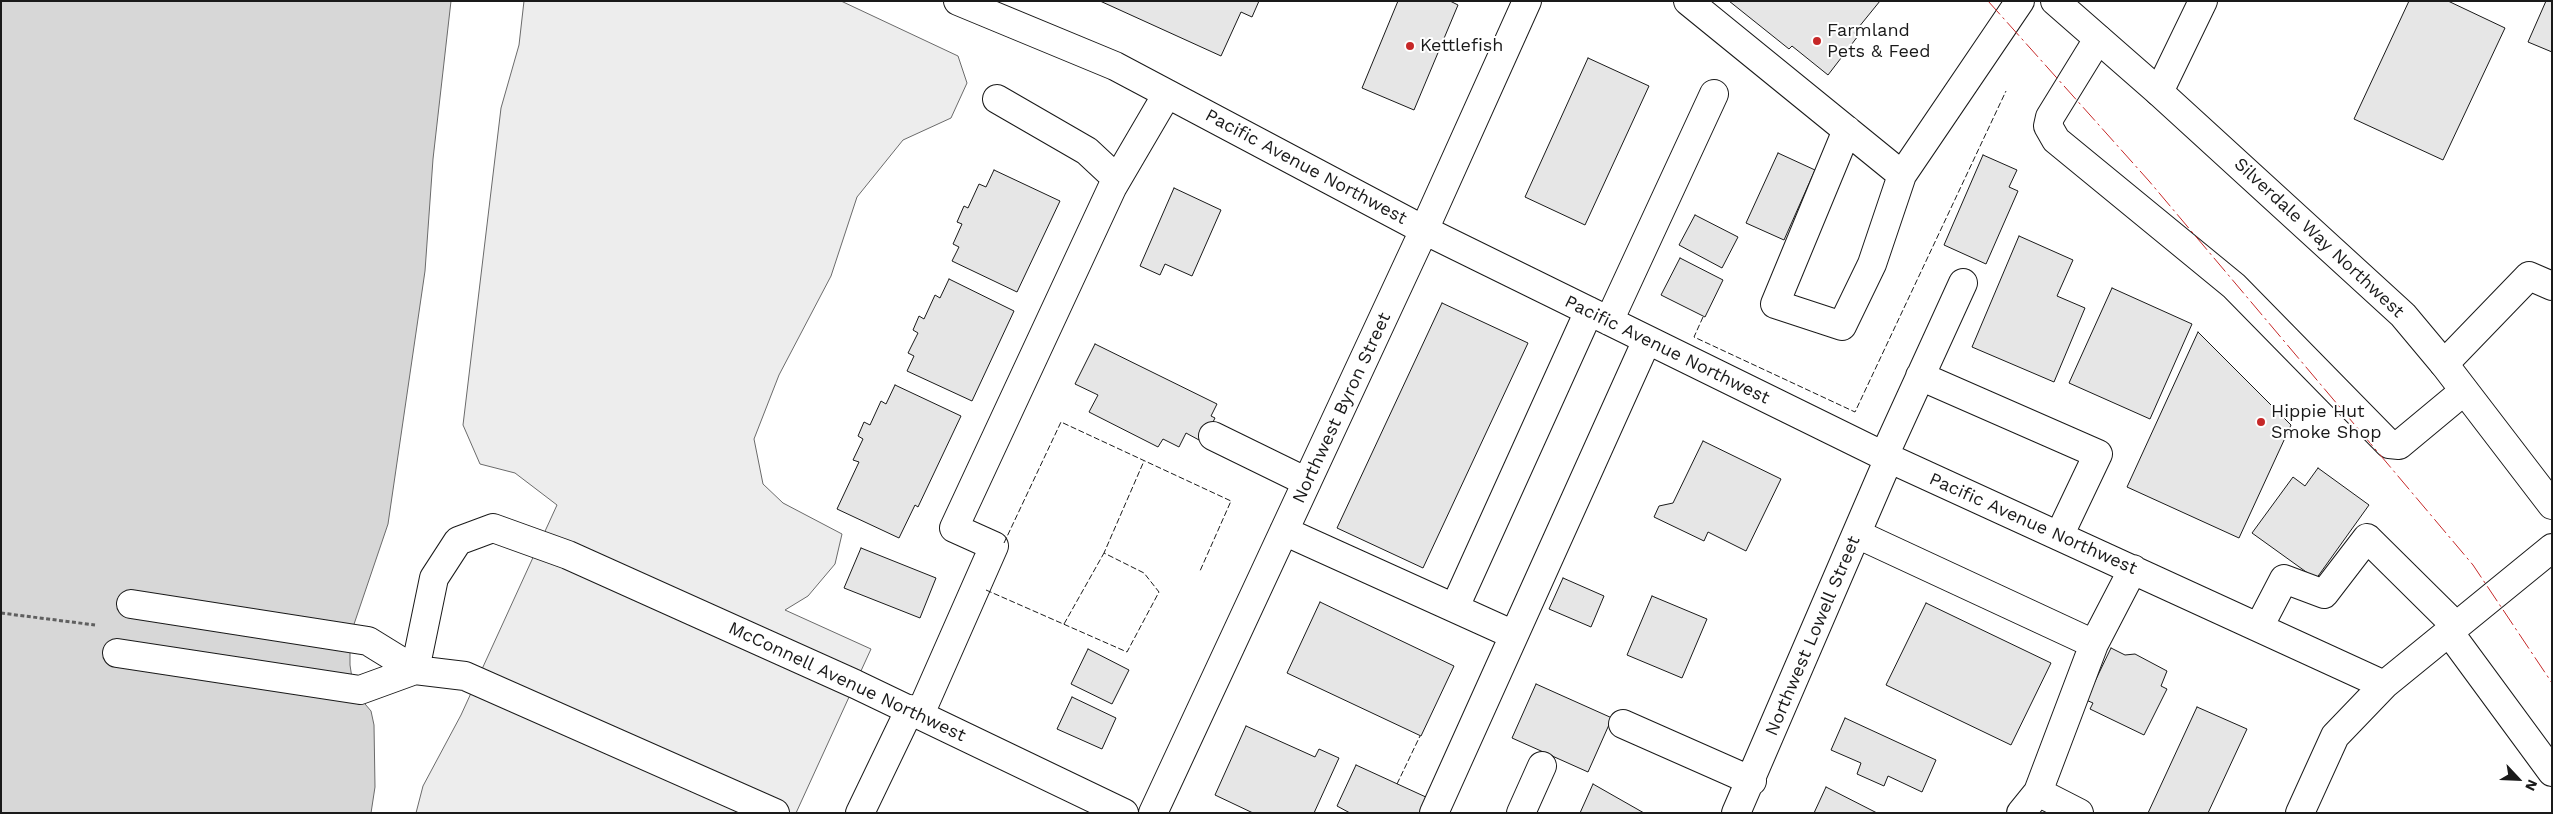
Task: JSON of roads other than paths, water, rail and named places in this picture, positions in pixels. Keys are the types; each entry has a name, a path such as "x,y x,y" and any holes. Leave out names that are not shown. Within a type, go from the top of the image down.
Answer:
{"street":[{"name":"Northwest Byron Street","path":"1153,813 1424,230 1527,1"},
{"path":"1688,1 1902,175"},
{"path":"1847,130 1775,304 1842,326 1872,264 1902,175 2020,1"},
{"name":"Silverdale Way Northwest","path":"2055,1 2159,92 2403,315 2444,364 2552,505"},
{"path":"2159,92 2203,1"},
{"name":"Pacific Avenue Northwest","path":"961,2 1115,66 1424,230 1886,457 2384,684"},
{"path":"2098,39 2050,117 2048,126 2056,140 2234,286 2389,444 2399,446 2464,391"},
{"path":"860,813 915,712 994,546 954,528 1117,179 1167,94"},
{"path":"1455,607 1599,316 1714,94"},
{"path":"997,99 1087,151 1117,179"},
{"path":"2444,364 2529,276 2552,286"},
{"name":"Northwest Lowell Street","path":"1736,813 1752,781 1857,534 1886,457 1920,376 1962,282"},
{"path":"1434,813 1647,340"},
{"path":"1920,376 2098,454 2059,536"},
{"path":"1213,436 1307,482"},
{"name":"McConnell Avenue Northwest","path":"415,670 434,578 458,541 493,528 568,556 915,712 1124,813"},
{"path":"1284,531 1514,635"},
{"path":"1857,534 2094,644"},
{"path":"2259,627 2284,579 2324,594 2367,538 2452,629 2552,772"},
{"path":"2300,813 2335,736 2384,684 2552,548"},
{"path":"2079,813 2030,803 2094,644 2133,570"},
{"path":"131,604 368,641 415,670 465,676 776,813"},
{"path":"118,653 360,690 415,670"},
{"path":"1623,724 1752,781"},
{"path":"1521,813 1542,766"}],"place":[{"name":"Farmland Pets & Feed","path":"1817,41"},
{"name":"Kettlefish","path":"1410,46"},
{"name":"Hippie Hut Smoke Shop","path":"2261,422"}]}
